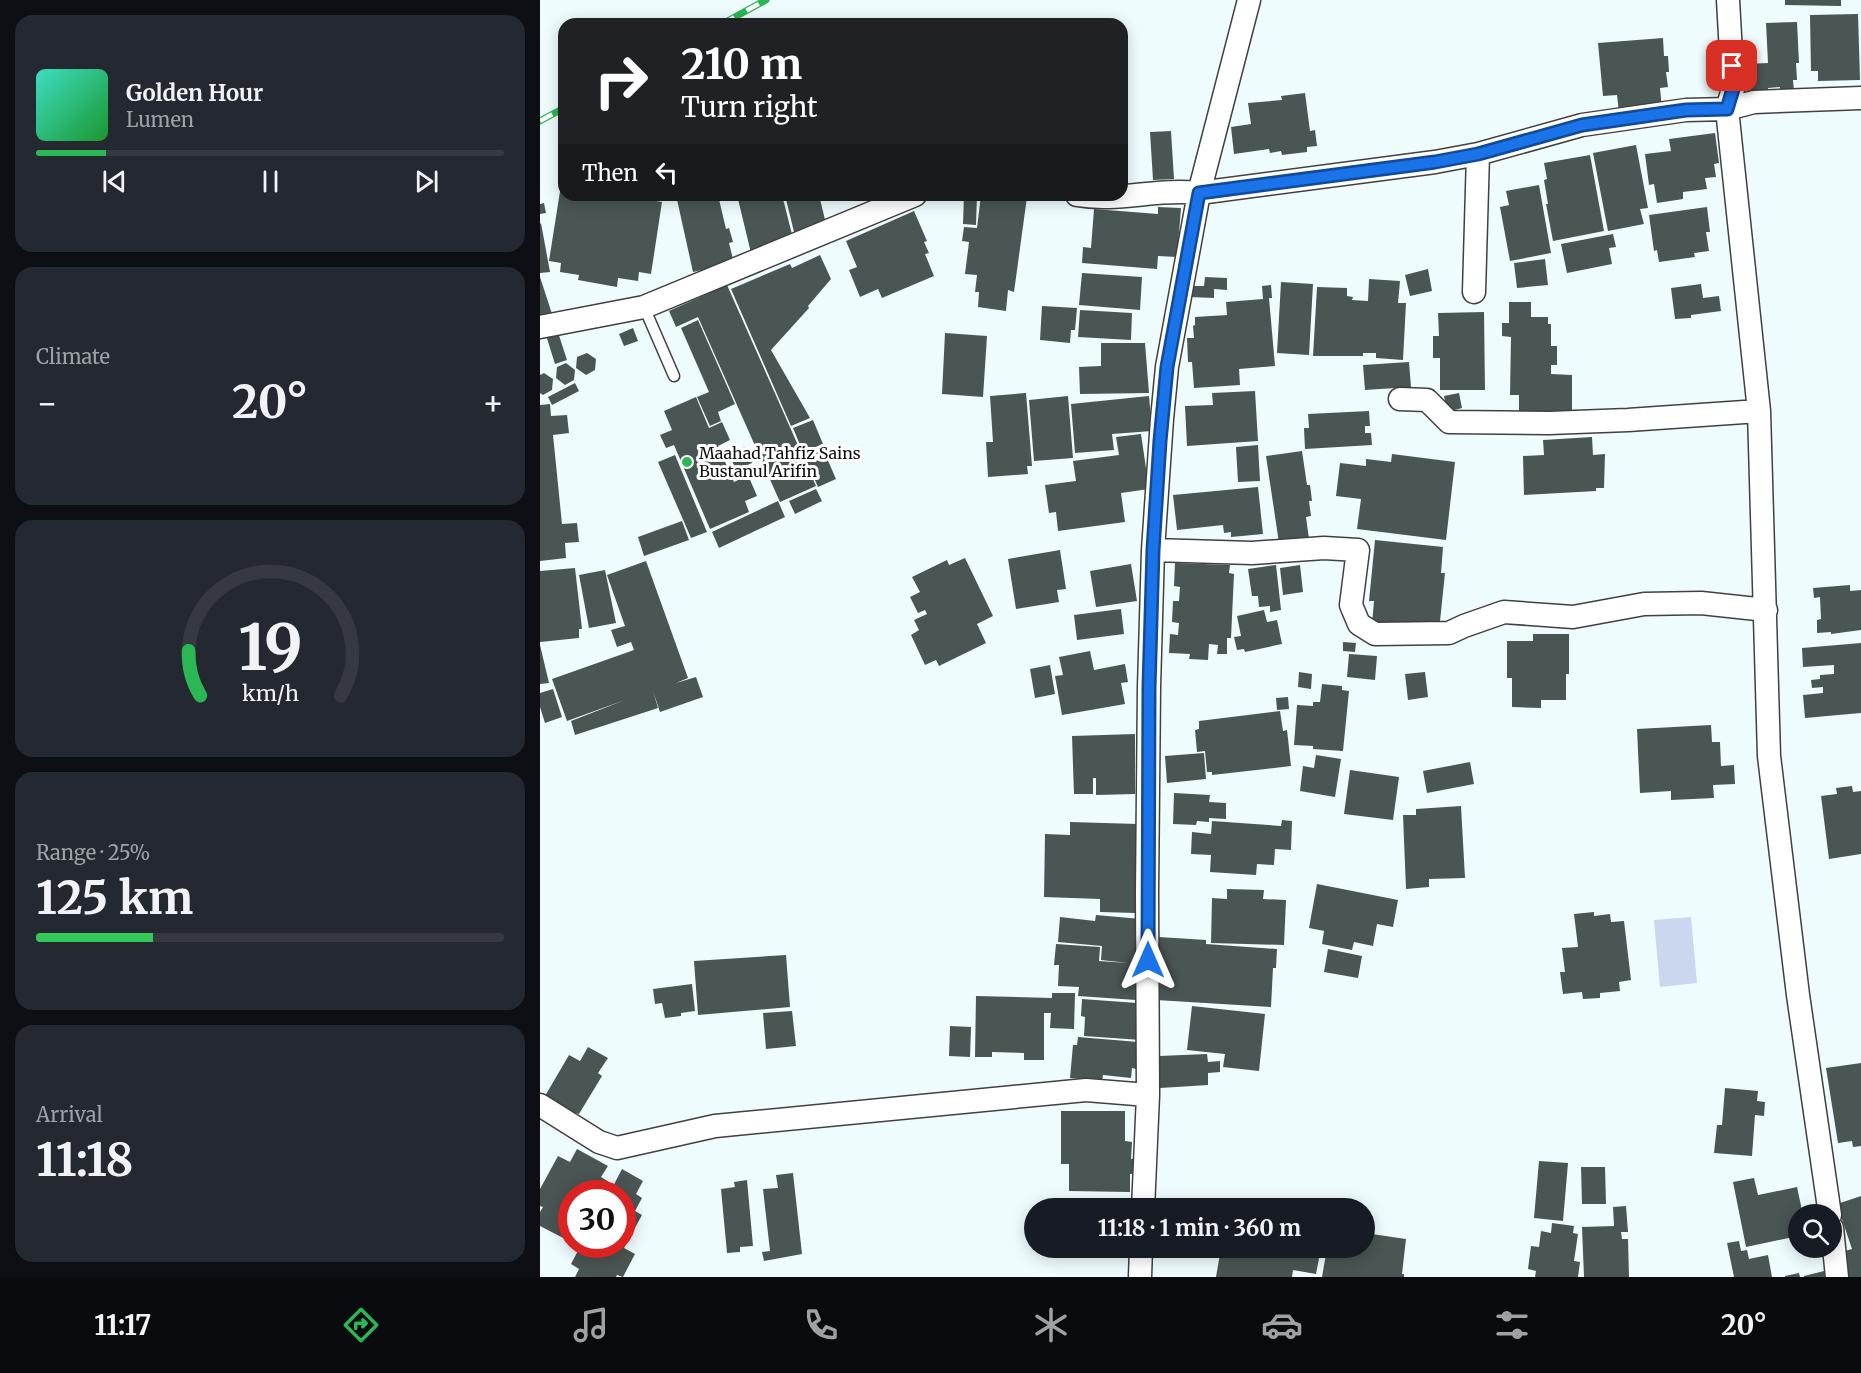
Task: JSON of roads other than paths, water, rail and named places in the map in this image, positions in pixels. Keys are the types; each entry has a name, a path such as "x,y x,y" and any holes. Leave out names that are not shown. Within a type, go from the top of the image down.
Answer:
{"street":[{"path":"1143,1198 1148,1095 1147,795 1153,550 1167,367 1199,193 1249,0"},
{"path":"1728,0 1733,89 1727,109 1759,411 1769,756 1798,995 1828,1204"},
{"path":"1128,196 1178,190 1199,193 1435,162 1478,154 1582,125 1686,110 1727,109 1754,102 1861,98"},
{"path":"1474,291 1478,154"},
{"path":"540,327 644,307 900,201"},
{"path":"1400,399 1427,400 1449,422 1549,423 1759,411"},
{"path":"1153,550 1252,553 1324,548 1358,550 1351,605 1359,624 1375,634 1449,633 1504,612 1573,617 1644,604 1667,603 1701,603 1766,610"},
{"path":"540,1105 599,1142 617,1148 726,1125 1086,1090 1148,1095"},
{"path":"1140,1277 1141,1258"},
{"path":"1835,1258 1837,1277"}],"lane":[{"path":"644,307 674,376"}],"railway":[{"path":"733,18 766,0"},
{"path":"540,121 558,111"}],"place":[{"name":"Maahad Tahfiz Sains Bustanul Arifin","path":"687,462"}]}
